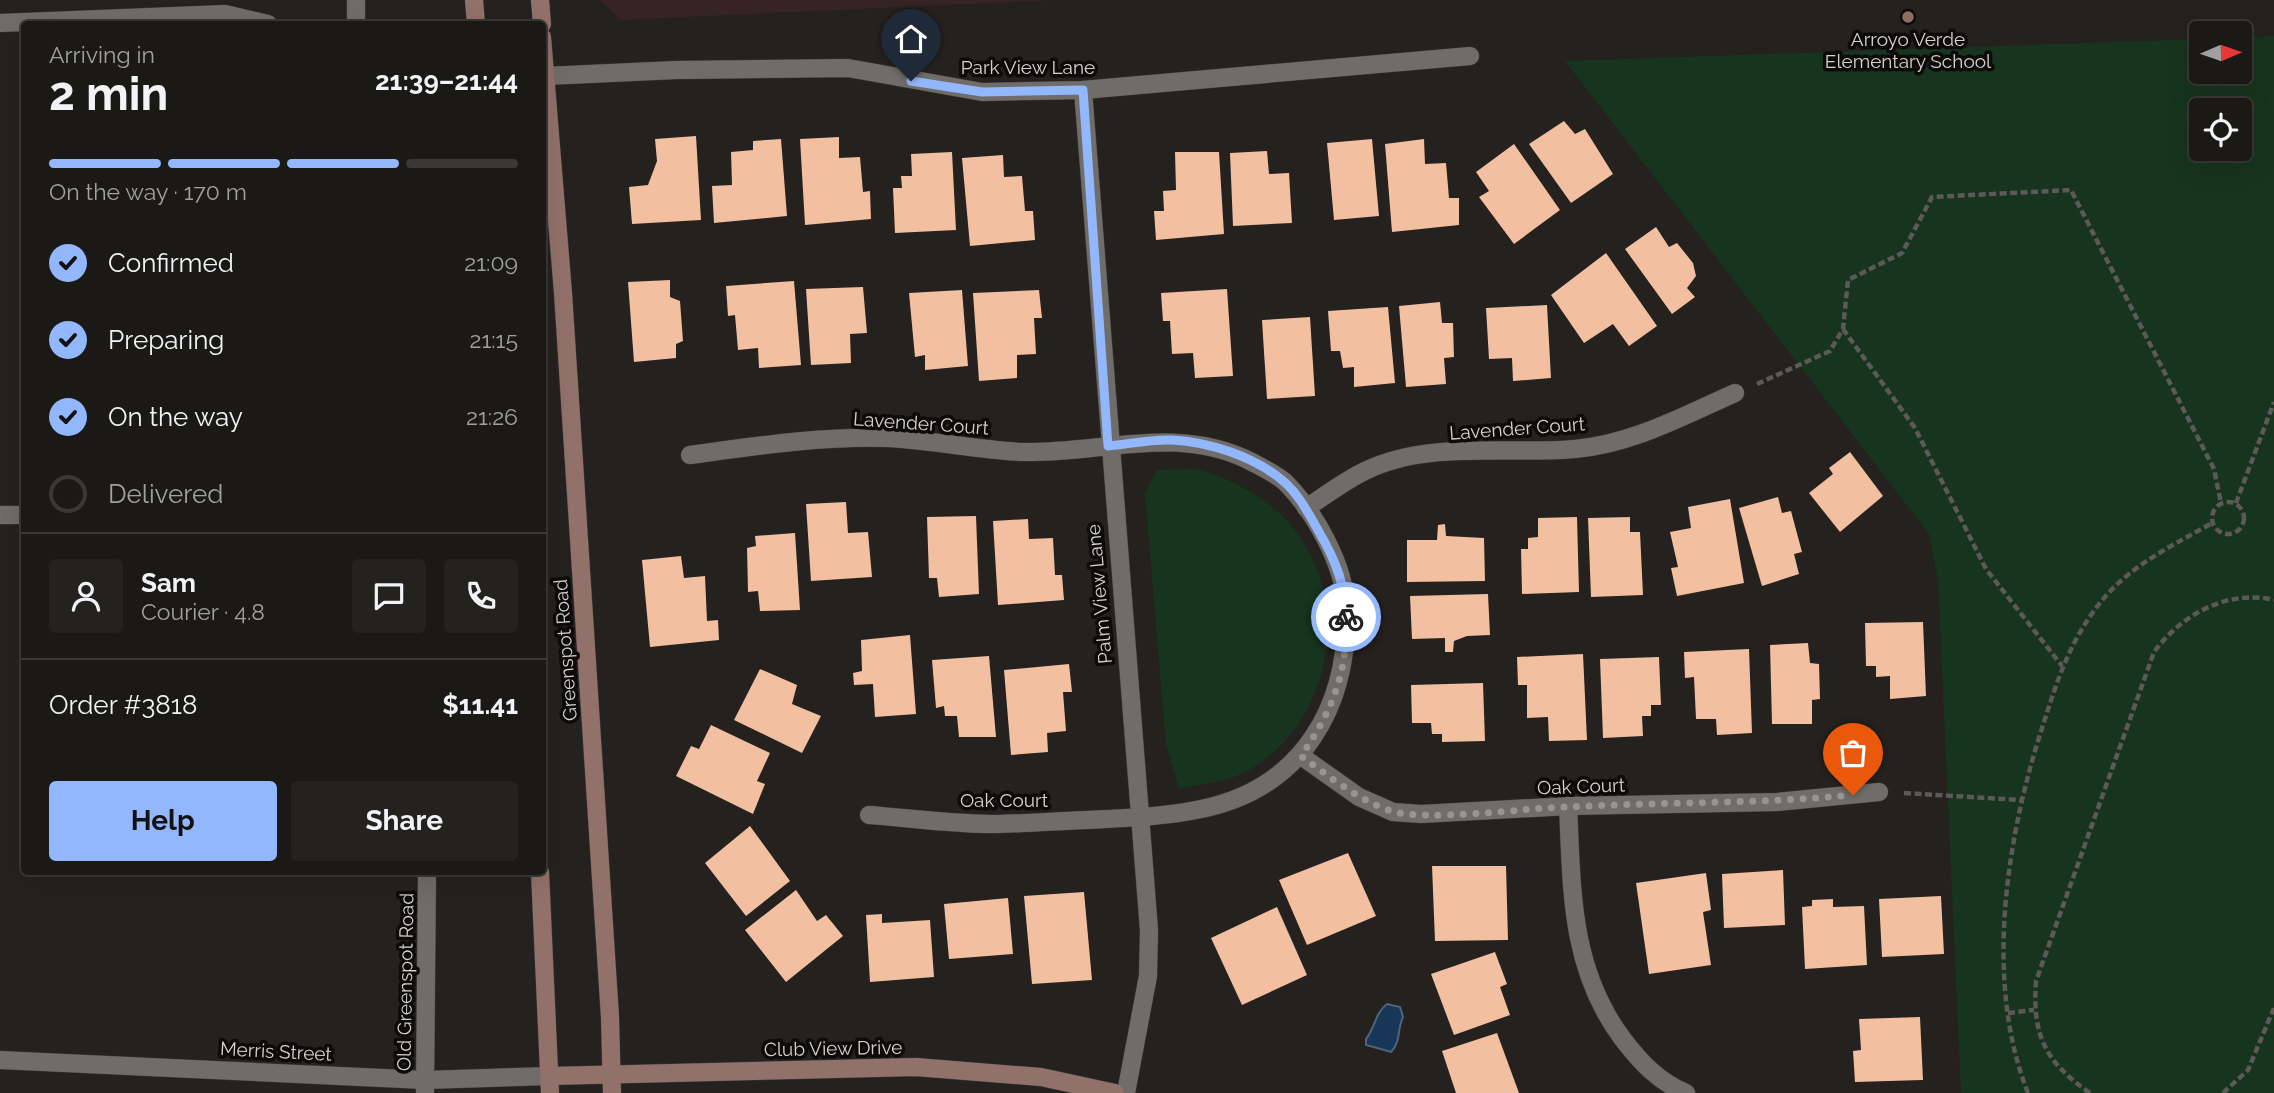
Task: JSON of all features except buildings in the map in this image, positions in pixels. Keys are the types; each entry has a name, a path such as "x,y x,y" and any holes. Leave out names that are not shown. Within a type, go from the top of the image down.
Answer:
{"main road":[{"path":"474,0 476,21"},
{"path":"540,0 542,21"},
{"name":"Greenspot Road","path":"546,88 564,307 612,1093"},
{"path":"540,875 550,1085"},
{"name":"Club View Drive","path":"550,1085 612,1073 916,1067 1041,1077 1115,1093"}],"street":[{"path":"356,0 356,21"},
{"path":"50,21 225,14 255,21"},
{"path":"0,23 21,22"},
{"name":"Park View Lane","path":"546,76 676,70 848,68 982,92 1083,90 1470,56"},
{"name":"Palm View Lane","path":"1083,90 1108,446 1149,930 1148,976 1126,1093"},
{"name":"Lavender Court","path":"690,455 833,439 890,438 965,448 1026,452 1171,440 1209,445 1248,460 1283,480 1307,509 1365,471 1405,457 1508,449 1576,449 1640,435 1735,393"},
{"name":"Oak Court","path":"869,815 988,824 1139,817 1202,809 1236,799 1268,781 1301,756 1325,721 1339,686 1347,638 1346,592 1328,548 1307,509"},
{"path":"0,515 21,514"},
{"name":"Oak Court","path":"1301,756 1359,797 1393,812 1434,814 1568,806 1777,803 1879,792"},
{"path":"1568,806 1572,895 1580,950 1601,1010 1632,1052 1664,1084 1686,1093"},
{"name":"Old Greenspot Road","path":"425,1086 427,875"},
{"name":"Merris Street","path":"0,1060 83,1061 425,1086 550,1085"}],"path":[{"path":"1735,393 1800,367 1830,351 1843,329 1848,280 1902,253 1932,197 2071,190 2214,469 2221,503"},
{"path":"1843,329 1915,428 1986,569 2062,666"},
{"path":"2236,503 2274,402"},
{"path":"2221,503 2236,503 2245,516 2239,530 2224,534 2212,523 2212,513 2221,503"},
{"path":"2028,1093 2008,1013 2007,885 2021,800 2062,666 2091,614 2133,568 2212,523"},
{"path":"2090,1093 2066,1077 2042,1046 2034,1010 2036,981 2154,652 2168,633 2195,613 2226,601 2262,597 2274,600"},
{"path":"1879,792 1945,793 2021,800"},
{"path":"2223,1093 2248,1070 2274,1008"},
{"path":"2008,1013 2034,1010"}],"shaded area":[{"path":"600,0 1055,0 621,20"}],"green space":[{"path":"2274,36 2274,1093 1961,1093 1938,581 1929,534 1565,61 2189,39 2189,84 2252,84 2252,37"},
{"path":"1156,470 1204,471 1246,489 1271,506 1302,540 1317,571 1326,603 1327,637 1322,671 1311,703 1293,731 1270,756 1241,774 1179,789 1166,745 1145,494"}],"water":[{"path":"1387,1004 1400,1007 1403,1017 1396,1044 1391,1052 1366,1045 1366,1039 1377,1016"}],"way so far":[{"path":"1346,617 1347,638 1339,686 1325,721 1301,756 1359,797 1393,812 1421,814 1568,806 1777,803 1853,795"}],"place":[{"name":"Arroyo Verde Elementary School","path":"1908,17"}],"route":[{"path":"911,81 982,92 1083,90 1108,446 1171,440 1209,445 1248,460 1283,480 1307,509 1328,548 1346,592 1346,617"}]}
